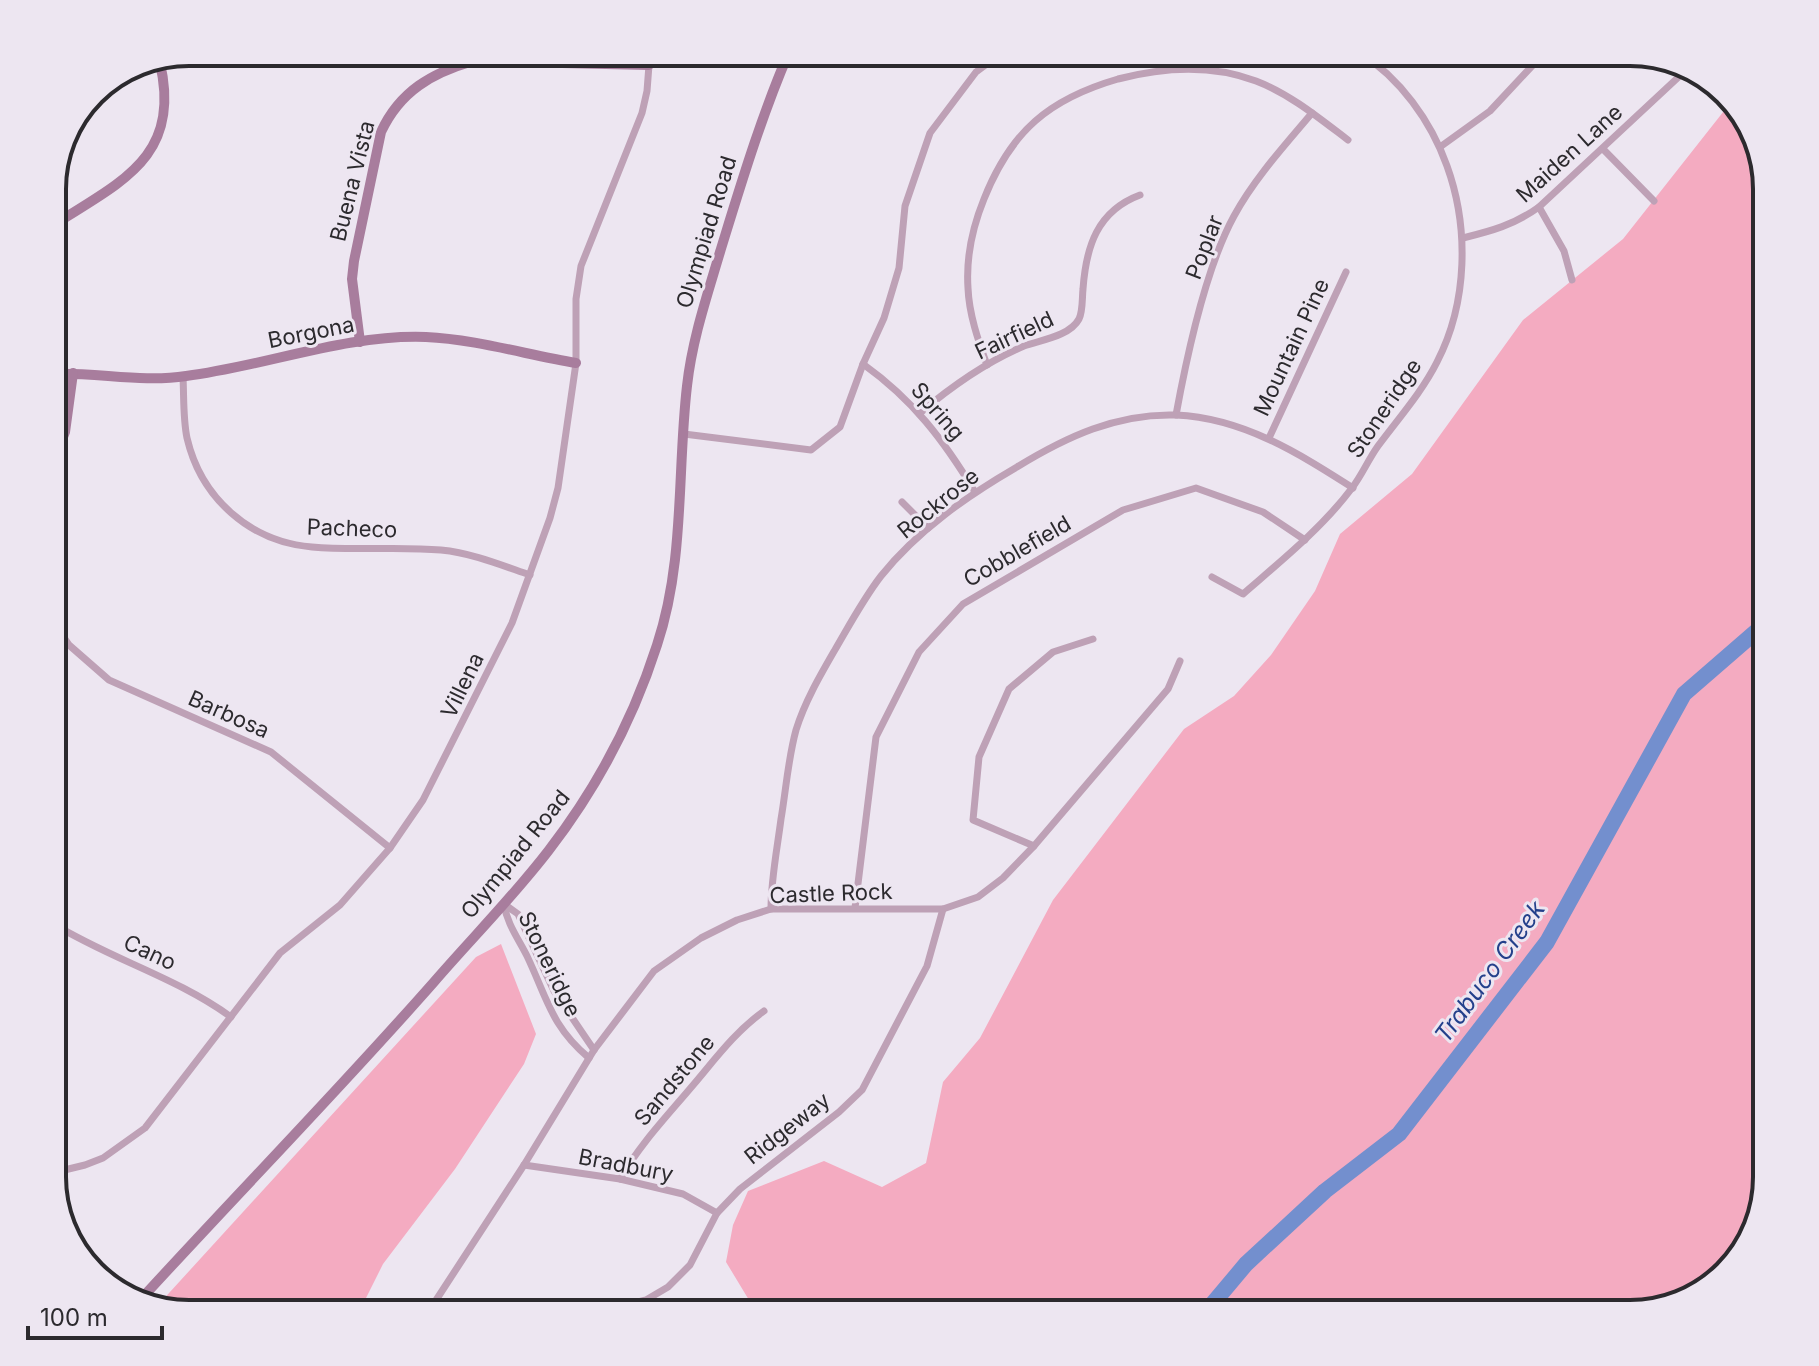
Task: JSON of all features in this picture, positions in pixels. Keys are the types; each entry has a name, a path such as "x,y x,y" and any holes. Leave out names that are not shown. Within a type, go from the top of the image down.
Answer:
{"main road":[{"name":"Buena Vista","path":"360,342 352,279 381,132 404,97 424,80 456,66"},
{"name":"Olympiad Road","path":"148,1292 373,1051 504,904 567,826 611,756 633,712 658,643 671,590 678,533 687,385 696,335 763,113 783,66"},
{"path":"66,217 126,177 150,151 163,122 165,82 162,69"},
{"name":"Borgona","path":"66,373 142,379 183,377 360,342 427,337 576,363"},
{"path":"66,425 73,373"}],"street":[{"name":"Villena","path":"66,1169 103,1158 137,1134 159,1112 280,953 340,905 390,848 423,800 512,623 558,488 576,363 576,299 581,266 639,123 649,66"},
{"path":"684,434 811,450 840,427 884,318 899,268 905,206 930,133 976,72 984,66"},
{"name":"Stoneridge","path":"1212,577 1243,594 1305,540 1353,488 1439,359 1458,297 1463,238 1455,188 1440,147 1421,112 1379,66"},
{"path":"1440,147 1490,111 1532,66"},
{"path":"987,365 972,317 968,287 972,240 979,212 993,176 1009,148 1029,125 1053,106 1082,90 1147,71 1180,68 1209,70 1255,81 1312,113 1348,140"},
{"name":"Maiden Lane","path":"1463,238 1519,221 1539,207 1678,77"},
{"name":"Poplar","path":"1176,415 1199,316 1226,232 1236,212 1312,113"},
{"path":"1603,149 1654,201"},
{"name":"Fairfield","path":"920,413 987,365 1023,347 1072,329 1080,318 1085,261 1094,236 1107,216 1122,202 1140,195"},
{"path":"1539,207 1564,251 1572,280"},
{"name":"Mountain Pine","path":"1269,438 1346,272"},
{"name":"Spring","path":"863,364 920,413 950,451 975,492"},
{"name":"Pacheco","path":"183,377 186,434 198,472 218,502 258,532 315,547 444,550 478,557 530,575"},
{"name":"Rockrose","path":"771,909 771,886 796,730 825,665 881,576 928,528 975,492 1057,444 1088,430 1120,421 1176,415 1224,422 1269,438 1353,488"},
{"name":"Cobblefield","path":"855,908 876,737 919,652 963,604 1123,510 1196,488 1263,512 1305,540"},
{"path":"902,502 928,528"},
{"path":"1034,846 973,820 979,757 1009,689 1053,652 1093,639"},
{"name":"Barbosa","path":"66,641 109,680 271,752 390,848"},
{"name":"Castle Rock","path":"436,1300 594,1050 654,971 701,938 737,920 771,909 943,909 978,897 1003,878 1034,846 1168,689 1180,661"},
{"name":"Stoneridge","path":"504,904 518,914 554,991 594,1050"},
{"name":"Stoneridge","path":"504,904 507,921 520,942 555,1022 589,1058"},
{"name":"Ridgeway","path":"646,1300 668,1287 690,1265 717,1213 740,1189 839,1112 862,1090 927,966 943,909"},
{"name":"Cano","path":"66,932 201,995 231,1017"},
{"path":"520,942 530,936"},
{"name":"Sandstone","path":"620,1179 654,1130 744,1025 764,1011"},
{"path":"566,1036 577,1026"},
{"name":"Bradbury","path":"524,1165 620,1179 683,1194 717,1213"}],"shaded area":[{"path":"1724,111 1746,150 1753,189 1753,1177 1746,1216 1727,1252 1711,1269 1684,1287 1654,1298 1630,1300 749,1300 726,1262 733,1225 748,1191 824,1161 882,1187 926,1163 943,1082 980,1038 1053,900 1184,729 1234,696 1271,655 1315,591 1340,534 1412,474 1523,320 1623,239"},
{"path":"501,944 536,1034 524,1064 455,1169 383,1264 365,1300 165,1298 476,957"}],"waterway":[{"name":"Trabuco Creek","path":"1216,1300 1246,1264 1325,1191 1399,1134 1547,942 1684,694 1753,634"}]}
